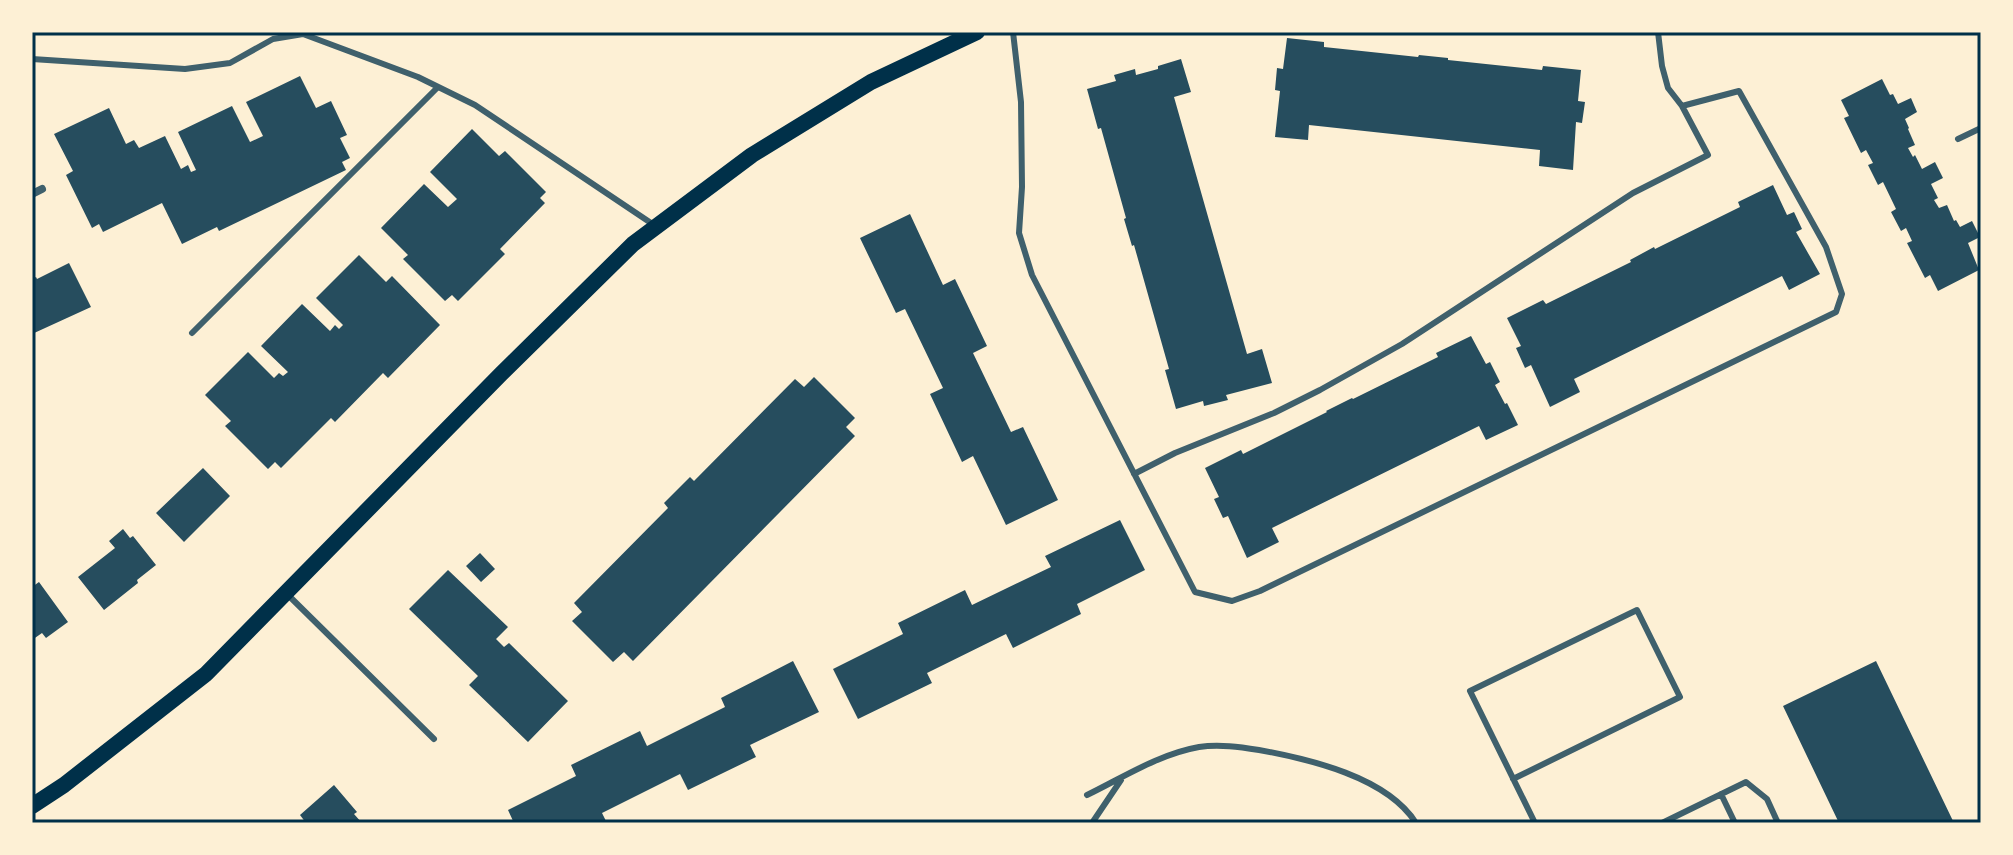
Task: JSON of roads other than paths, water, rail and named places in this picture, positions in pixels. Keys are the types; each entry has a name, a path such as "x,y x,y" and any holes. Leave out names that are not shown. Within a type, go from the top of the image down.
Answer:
{"main road":[{"path":"32,806 109,751 206,674 633,244 752,155 871,82 977,32"}],"street":[{"path":"32,194 42,189"}],"lane":[{"path":"1013,32 1021,102 1019,233 1032,275 1195,592 1232,601 1260,591 1836,312 1842,294 1826,247 1739,91 1682,106"},
{"path":"1134,474 1175,453 1285,407 1402,344 1633,193 1708,155 1682,106 1668,88 1658,32"},
{"path":"32,59 185,69 230,63 273,39 303,34 418,77 475,105 656,227"},
{"path":"192,333 438,87"},
{"path":"1958,139 1981,128"},
{"path":"286,593 434,739"},
{"path":"1513,779 1680,697 1637,610 1470,691 1513,779 1535,823"},
{"path":"1087,795 1168,756 1200,747 1234,746 1306,759 1340,770 1390,797 1416,823"},
{"path":"1092,823 1122,778"},
{"path":"1662,823 1746,782 1767,799 1778,823"},
{"path":"1721,794 1735,823"}]}
